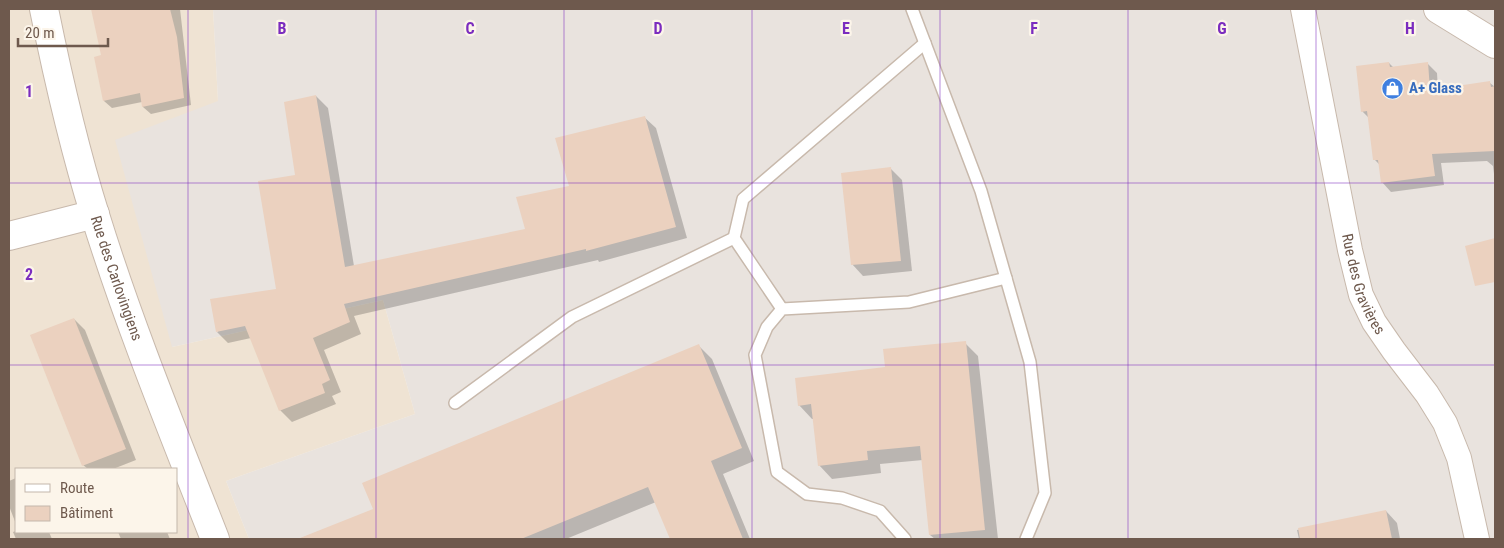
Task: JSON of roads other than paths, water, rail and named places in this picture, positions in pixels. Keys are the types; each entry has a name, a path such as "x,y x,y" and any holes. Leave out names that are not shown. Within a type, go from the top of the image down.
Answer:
{"street":[{"name":"Rue des Carlovingiens","path":"44,9 58,75 95,214 137,338 215,539"},
{"name":"Rue des Gravières","path":"1303,9 1350,250 1361,295 1374,322 1427,394 1445,423 1459,458 1477,539"},
{"path":"1438,9 1495,44"},
{"path":"9,236 95,214"}],"lane":[{"path":"912,9 981,191 1030,362 1045,493 1026,539"},
{"path":"782,309 734,238 743,198 925,43"},
{"path":"455,403 572,317 734,238"},
{"path":"905,539 880,511 842,498 807,494 777,472 755,355 767,327 782,309 909,302 1006,278"}],"place":[{"name":"A+ Glass","path":"1393,88"}]}
